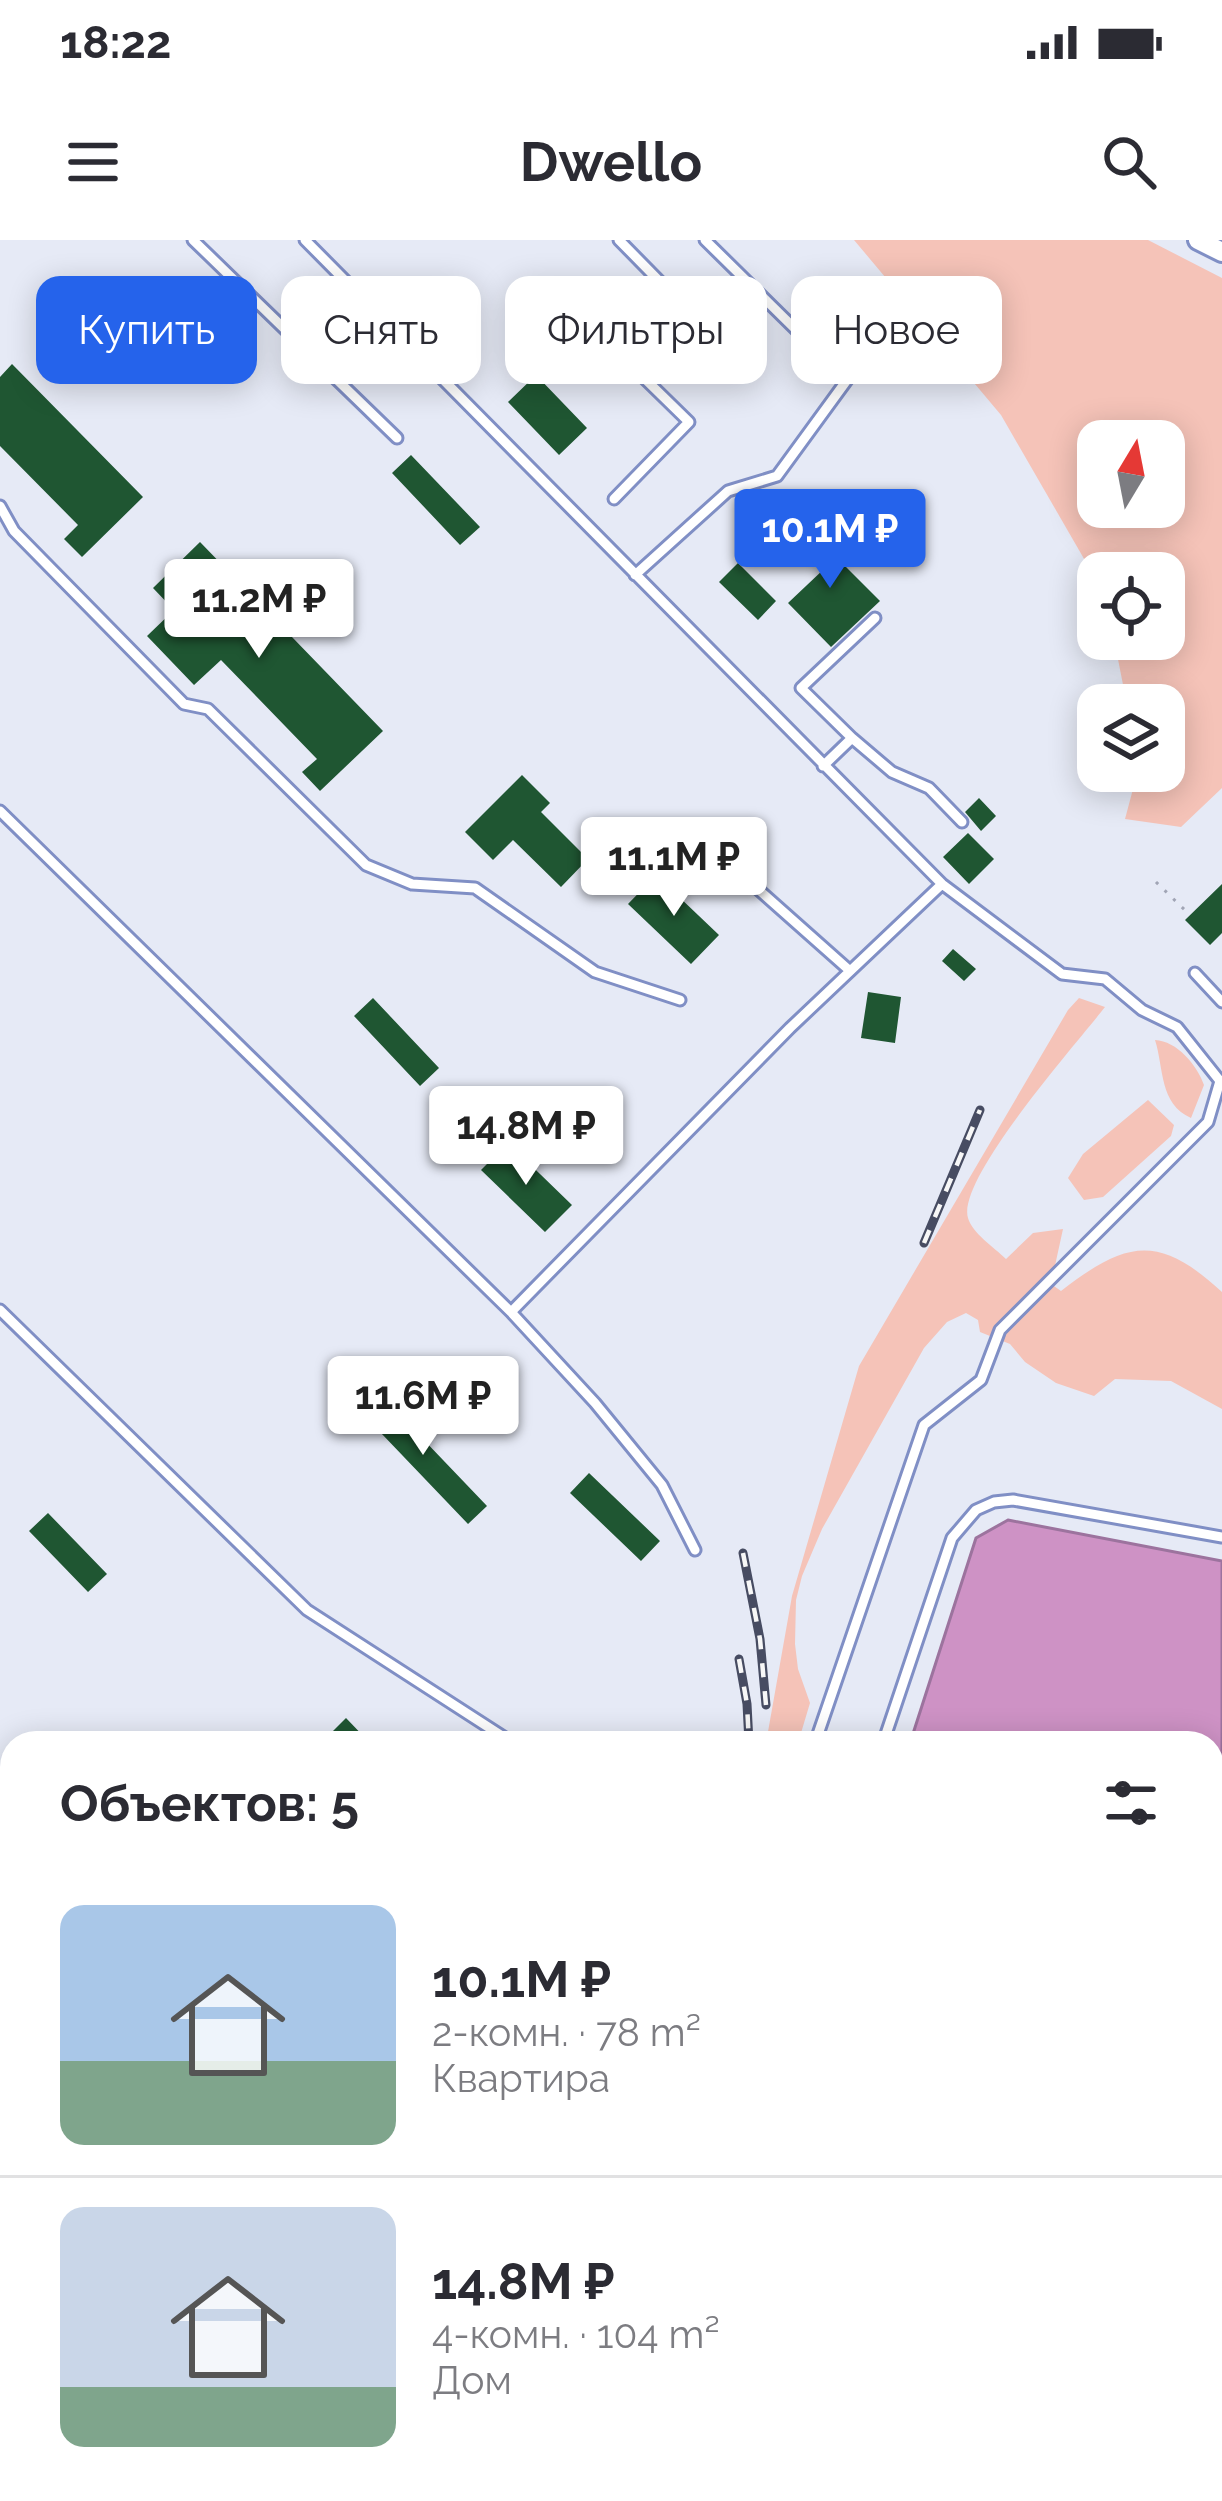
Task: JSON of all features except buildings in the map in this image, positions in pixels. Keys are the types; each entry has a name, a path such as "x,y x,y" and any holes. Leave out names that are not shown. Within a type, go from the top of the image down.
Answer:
{"street":[{"path":"1198,240 1222,252"}],"lane":[{"path":"193,240 397,438"},
{"path":"305,240 942,884 1062,974 1105,980 1142,1010 1177,1027 1220,1081 1208,1122 1000,1330 981,1380 924,1425 819,1731"},
{"path":"614,499 689,422 643,377 670,293 619,240"},
{"path":"634,575 728,491 777,476 847,380 704,240"},
{"path":"0,506 14,531 184,704 208,709 366,865 412,884 475,889 596,972 680,1000"},
{"path":"875,618 801,688 852,739 892,772 929,788 962,822"},
{"path":"823,766 852,739"},
{"path":"0,811 511,1312 596,1402 662,1485 695,1550"},
{"path":"750,826 750,882 849,970"},
{"path":"511,1312 849,970 942,884"},
{"path":"1195,973 1222,1002"},
{"path":"0,1310 307,1610 494,1731"},
{"path":"887,1731 952,1538 976,1510 1013,1500 1222,1537"}],"path":[{"path":"1156,882 1190,915"}],"shaded area":[{"path":"854,240 1148,240 1222,278 1222,788 1181,827 1125,819 1132,792 1185,792 1185,684 1123,684 1118,660 1185,660 1185,552 1080,552 1001,415 975,384 1002,384 1002,276 884,276"},
{"path":"1079,998 1105,1007 999,1143 969,1199 970,1224 1006,1259 1033,1233 1063,1229 1051,1284 1061,1291 1105,1261 1143,1251 1180,1260 1200,1273 1222,1292 1222,1409 1171,1381 1115,1379 1094,1396 1056,1383 1025,1362 1010,1344 980,1332 978,1320 966,1313 947,1322 924,1348 822,1529 796,1600 798,1669 810,1703 802,1731 768,1731 792,1596 859,1366"},
{"path":"1155,1040 1178,1049 1201,1077 1204,1085 1191,1118 1168,1095"},
{"path":"1148,1100 1174,1125 1171,1136 1103,1197 1084,1200 1068,1178 1083,1154"},
{"path":"1008,1520 1222,1561 1222,1731 914,1731 976,1538"}],"railway":[{"path":"924,1243 980,1110"},
{"path":"743,1553 760,1639 766,1705"},
{"path":"739,1659 748,1731"}]}
